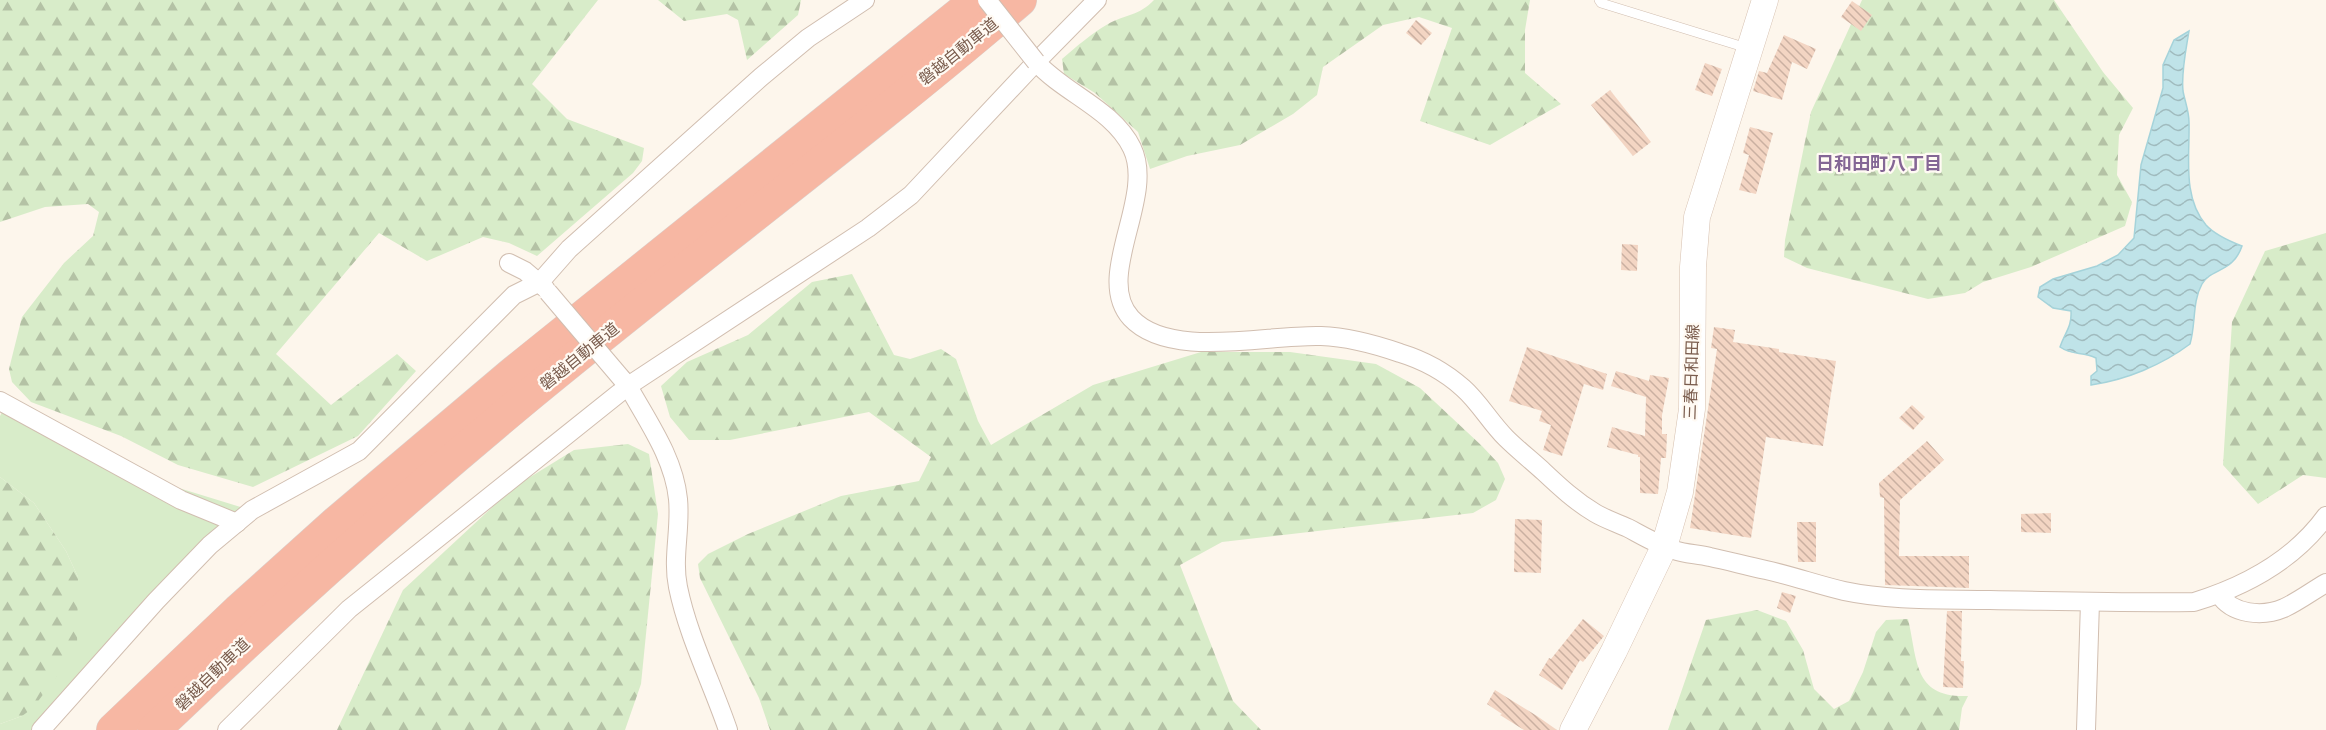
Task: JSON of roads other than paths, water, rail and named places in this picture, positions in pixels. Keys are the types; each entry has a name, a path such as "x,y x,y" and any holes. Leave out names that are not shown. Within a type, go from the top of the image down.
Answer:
{"highway":[{"name":"磐越自動車道","path":"113,730 238,611 337,522 512,374 977,0"},
{"name":"磐越自動車道","path":"154,730 261,627 354,544 529,395 1020,0"}],"main road":[{"name":"三春日和田線","path":"1573,730 1664,547 1680,492 1692,409 1693,267 1698,217 1765,0"}],"street":[{"path":"41,730 156,601 210,545 252,510 359,451 514,295 544,287 569,249 761,77 808,38 865,0"},
{"path":"987,0 1035,62 1061,86 1104,114 1122,132 1134,150 1138,168 1136,200 1122,254 1119,277 1121,297 1128,315 1143,328 1153,335 1199,342 1320,336 1340,338 1366,342 1417,359 1435,367 1465,389 1505,437 1571,497 1597,514 1664,547 1855,592 1913,597 2090,602 2194,602 2219,594 2268,570 2290,555 2326,516"},
{"path":"227,730 349,609 625,383 868,228 911,195 1035,62 1097,0"},
{"path":"509,263 525,271 544,287 625,383 669,460 678,498 679,527 675,558 678,586 688,624 728,730"},
{"path":"0,401 182,500 237,523"},
{"path":"2219,594 2225,603 2236,609 2257,613 2268,612 2284,608 2326,583"},
{"path":"2086,730 2090,602"}],"lane":[{"path":"1599,0 1601,3 1750,49"}],"water":[{"path":"2189,31 2184,61 2183,91 2189,118 2189,176 2193,202 2198,214 2210,229 2242,246 2238,255 2228,266 2211,275 2202,284 2197,298 2190,344 2168,359 2143,371 2091,385 2091,376 2097,371 2096,358 2069,352 2060,347 2069,325 2071,311 2053,308 2038,297 2040,287 2053,279 2097,266 2118,255 2134,238 2141,165 2163,88 2163,65 2174,40"}],"district":[{"name":"日和田町八丁目","path":"1879,164"}]}
